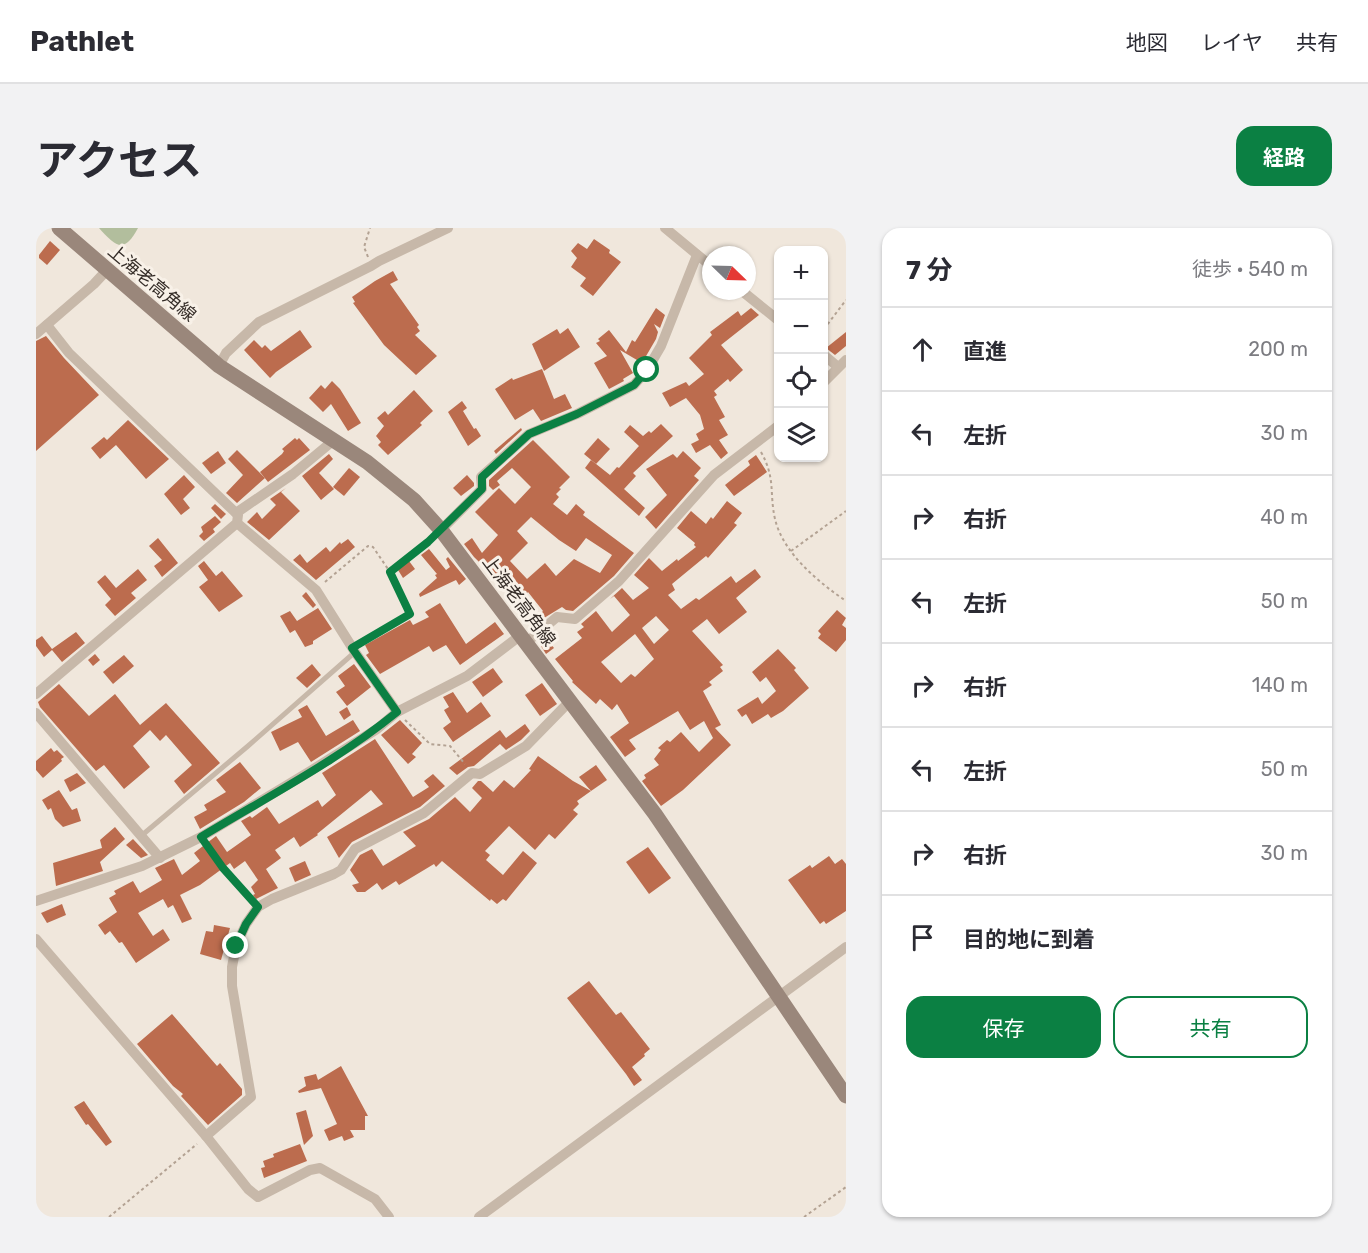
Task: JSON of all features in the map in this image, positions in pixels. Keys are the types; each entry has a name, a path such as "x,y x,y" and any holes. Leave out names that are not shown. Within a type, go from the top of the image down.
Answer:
{"main road":[{"name":"上海老高角線","path":"59,228 219,366 334,440 391,480 414,500 441,530 524,638 655,814 846,1096"}],"street":[{"path":"219,366 226,353 259,322 448,228"},
{"path":"665,228 702,259"},
{"path":"441,530 482,489 482,477 529,434 577,414 634,385 647,370 661,346 697,255"},
{"path":"36,334 107,270"},
{"path":"753,300 774,317"},
{"path":"47,325 69,353 237,518 316,590 397,712"},
{"path":"828,357 842,363 828,377"},
{"path":"36,901 142,866 201,837 312,770 376,729 397,712 466,676 557,617 575,619 619,581 714,475 774,429"},
{"path":"36,694 237,518 334,440"},
{"path":"206,1136 251,1096 232,986 232,967 236,946 246,924 258,907 341,870 355,849 424,813 472,773 480,774 526,746 570,701"},
{"path":"36,713 160,858"},
{"path":"36,939 206,1136 248,1189 258,1197 310,1170 320,1168 375,1199 389,1217"},
{"path":"479,1217 846,947"}],"lane":[{"path":"141,836 248,746 354,650"}],"path":[{"path":"370,228 364,247 371,267"},
{"path":"828,324 846,300"},
{"path":"757,443 772,478 775,520 780,534 806,568 846,601"},
{"path":"791,551 846,511"},
{"path":"390,572 441,530"},
{"path":"316,590 368,546 373,547 390,572 410,614 354,650"},
{"path":"397,712 430,744 450,746 472,773"},
{"path":"201,837 223,868 258,907"},
{"path":"109,1217 206,1136"},
{"path":"804,1217 846,1187"}],"green space":[{"path":"99,228 138,228 128,242 120,245 110,240"}],"building":[{"path":"594,239 610,250 609,253 621,262 593,296 580,286 586,278 571,267 577,258 571,251 578,243 587,249"},
{"path":"50,241 60,250 47,265 39,258 39,255"},
{"path":"393,271 398,280 390,284 419,325 417,327 420,331 415,335 437,356 416,375 384,345 353,303 355,302 352,297"},
{"path":"656,308 665,315 660,328 654,324 658,332 656,339 642,363 620,350 633,373 609,389 594,363 607,356 596,343 600,341 598,339 609,330 626,352 632,340 635,342"},
{"path":"751,308 759,315 721,345 743,370 730,382 728,379 714,391 717,395 714,397 725,417 719,420 728,435 719,440 728,453 721,459 710,445 696,453 691,444 699,440 696,434 704,429 700,415 686,398 670,407 662,393 686,382 689,386 704,374 689,358 712,335 710,332 738,311 741,316"},
{"path":"568,328 580,347 544,371 532,344 557,329 560,334"},
{"path":"300,330 312,347 270,378 244,350 254,340 262,348 265,345 271,351"},
{"path":"846,332 846,346 835,355 828,350 828,346"},
{"path":"46,336 99,395 36,451 36,341"},
{"path":"542,369 554,399 565,394 572,408 541,421 533,409 515,420 495,389 512,378 513,380"},
{"path":"332,381 340,389 361,423 348,431 331,404 323,412 309,398 321,385 325,389"},
{"path":"414,390 433,411 420,423 422,425 388,455 378,445 381,442 376,436 384,426 377,418 385,411 388,415"},
{"path":"462,401 467,408 463,411 481,436 468,446 448,412"},
{"path":"128,420 169,459 146,479 116,445 100,459 91,448 104,437 107,440"},
{"path":"661,424 673,436 633,473 636,476 624,489 645,508 639,516 585,468 591,460 610,475 639,446 624,432 630,425 643,436 649,431 651,433"},
{"path":"521,428 522,430 496,454 494,451"},
{"path":"295,438 297,440 299,438 310,450 268,482 260,472 282,454 284,451 282,449"},
{"path":"598,438 610,449 596,464 584,454"},
{"path":"533,440 570,477 559,488 561,489 556,494 559,497 553,504 567,515 576,504 585,512 583,515 634,553 614,576 573,611 562,607 544,618 540,614 543,611 528,592 522,598 513,589 510,592 464,544 472,538 482,553 498,535 475,512 499,488 515,504 531,487 512,468 497,481 500,485 493,490 489,486 489,480","holes":["531,517 576,551 586,538 612,555 600,573 574,559 556,576 545,563 527,579 510,561 528,543 517,531"]},
{"path":"237,450 265,478 237,503 226,493 243,475 228,459"},
{"path":"218,451 226,463 211,474 202,463"},
{"path":"683,451 701,468 694,476 699,480 656,529 645,517 667,495 646,469 673,454 677,458"},
{"path":"329,454 333,459 319,473 334,489 321,500 302,476"},
{"path":"756,455 767,472 734,496 725,485 750,465 748,461"},
{"path":"349,468 360,477 344,496 333,487"},
{"path":"184,475 195,487 183,499 190,508 181,515 164,494"},
{"path":"467,475 474,486 461,496 453,488"},
{"path":"286,488 281,492 300,511 269,540 247,522 257,512 262,519 276,505 270,499"},
{"path":"727,501 742,513 734,523 737,525 708,558 706,556 672,584 675,590 668,595 681,609 696,598 699,600 731,576 736,583 755,569 761,577 736,598 747,612 719,634 707,619 692,631 723,665 720,667 723,671 709,682 712,685 703,691 721,725 715,728 731,745 683,790 661,806 642,781 646,778 644,775 659,765 654,759 661,750 658,748 667,740 670,742 681,732 699,752 713,738 704,721 690,730 678,711 629,740 636,749 625,757 610,737 629,723 617,704 612,710 600,699 596,704 572,682 555,659 582,638 577,632 584,627 581,624 596,611 612,632 630,615 614,596 610,599 622,588 633,600 649,588 634,575 649,558 662,571 696,547 695,543 677,528 691,511 706,524 711,517 713,519","holes":["656,616 669,630 654,644 642,628","635,634 654,659 635,677 631,674 621,683 601,662"]},
{"path":"215,504 226,514 221,519 211,508"},
{"path":"215,516 221,522 213,529 215,532 204,541 199,536 203,532 201,527"},
{"path":"158,538 178,563 162,577 154,566 162,560 149,546"},
{"path":"348,539 355,547 316,580 293,560 300,554 307,563 326,547 330,552 340,542 341,544"},
{"path":"429,549 446,570 450,567 446,559 448,557 466,579 459,585 456,580 420,597 419,594 437,578 435,575 437,574 421,555"},
{"path":"204,561 216,576 222,571 243,596 219,612 199,587 208,580 198,566"},
{"path":"409,561 415,569 403,578 398,570"},
{"path":"138,569 147,580 131,593 136,598 115,616 105,605 111,599 97,582 105,575 116,588"},
{"path":"306,592 316,605 313,608 302,596"},
{"path":"440,603 466,644 495,622 504,634 460,665 446,645 433,652 429,646 380,674 366,655 369,653 365,645 410,620 413,625 429,617 425,612"},
{"path":"318,608 332,629 313,641 313,644 305,647 295,630 290,633 280,616 290,611 297,621"},
{"path":"837,610 846,618 842,625 846,628 846,640 836,652 818,638 821,634 818,631"},
{"path":"76,632 85,643 62,662 52,650 44,657 36,646 36,640 42,636 52,649"},
{"path":"546,638 554,648 546,654 539,643"},
{"path":"778,649 796,668 794,670 809,688 783,711 771,718 768,714 752,724 746,714 742,717 737,710 758,697 762,704 776,691 766,677 760,682 752,672"},
{"path":"95,654 100,660 93,666 88,660"},
{"path":"124,655 134,666 113,684 103,672"},
{"path":"312,664 321,675 307,688 296,678"},
{"path":"354,664 371,687 347,706 336,692 345,686 338,676"},
{"path":"493,668 503,682 483,697 472,682"},
{"path":"542,683 557,704 540,716 525,695"},
{"path":"59,684 89,716 115,694 140,725 166,703 220,763 184,794 174,781 192,765 166,735 160,741 150,730 133,746 150,767 124,789 104,765 96,771 40,707 38,702"},
{"path":"453,692 467,713 481,702 491,716 453,742 443,728 451,722 444,710 449,707 443,697"},
{"path":"307,705 326,736 353,720 360,731 311,762 298,742 280,751 271,732 302,717 298,710"},
{"path":"347,707 351,715 344,720 339,712"},
{"path":"400,720 422,743 412,754 416,757 408,764 381,735"},
{"path":"525,724 530,731 506,750 500,744 474,766 468,767 457,775 449,768 500,730 506,738"},
{"path":"375,739 413,797 429,787 424,781 433,774 445,786 420,807 352,842 339,858 327,837 383,804 371,790 318,835 300,847 294,837 275,850 281,858 266,869 278,888 256,899 251,887 258,880 245,861 234,869 230,863 200,885 180,895 192,919 182,923 173,905 168,908 163,899 138,913 153,936 163,929 170,940 136,963 122,942 119,943 110,931 105,935 98,925 117,912 109,898 116,894 114,891 133,881 140,893 162,880 155,868 174,859 182,875 200,861 194,853 216,836 227,852 251,835 241,821 250,816 252,818 267,807 279,824 318,800 322,807 336,795 322,773"},
{"path":"51,748 64,757 43,778 36,770 36,761"},
{"path":"538,756 591,791 577,801 579,804 573,810 578,814 555,839 549,834 535,850 509,826 485,851 490,855 486,860 503,875 523,851 537,863 506,901 503,899 497,904 491,899 490,901 442,861 436,867 434,864 399,885 396,881 382,890 377,883 365,892 357,892 352,885 359,883 350,870 360,855 372,849 383,866 416,846 403,832 429,819 455,797 470,812 482,798 472,788 478,781 493,792 504,780 514,788 531,770 529,769"},
{"path":"240,762 261,788 244,802 200,829 194,817 207,810 204,805 226,792 216,780"},
{"path":"596,765 607,780 591,791 579,777"},
{"path":"77,773 86,783 70,792 64,780"},
{"path":"59,790 72,810 77,808 81,821 63,827 55,819 51,808 48,810 42,800"},
{"path":"115,827 125,839 100,862 103,871 56,886 53,863 102,848 100,840"},
{"path":"133,839 148,855 141,858 126,845"},
{"path":"648,847 671,878 649,894 626,862"},
{"path":"829,856 835,864 842,859 846,864 846,911 826,924 824,921 820,924 788,880 810,865 812,868"},
{"path":"305,861 311,875 295,882 289,868"},
{"path":"62,904 66,915 47,923 41,913"},
{"path":"214,925 230,928 221,960 200,954 206,931 213,932"},
{"path":"589,981 616,1015 621,1012 650,1049 632,1067 642,1080 634,1086 567,998"},
{"path":"172,1014 217,1066 220,1063 242,1089 242,1095 208,1125 137,1044"},
{"path":"341,1066 368,1116 365,1116 365,1130 350,1130 354,1137 344,1141 342,1136 329,1141 324,1130 337,1124 321,1088 299,1093 298,1091 306,1086 304,1077 316,1074 318,1080"},
{"path":"84,1101 112,1142 106,1146 88,1124 86,1125 74,1107"},
{"path":"306,1110 313,1136 304,1145 296,1113"},
{"path":"300,1144 307,1161 264,1178 261,1168 265,1167 263,1161 274,1157 273,1154"}],"route":[{"path":"236,946 246,924 258,907 223,868 201,837 312,770 376,729 397,712 352,648 410,614 390,572 441,530 482,489 482,477 529,434 577,414 634,385 647,370"}]}
